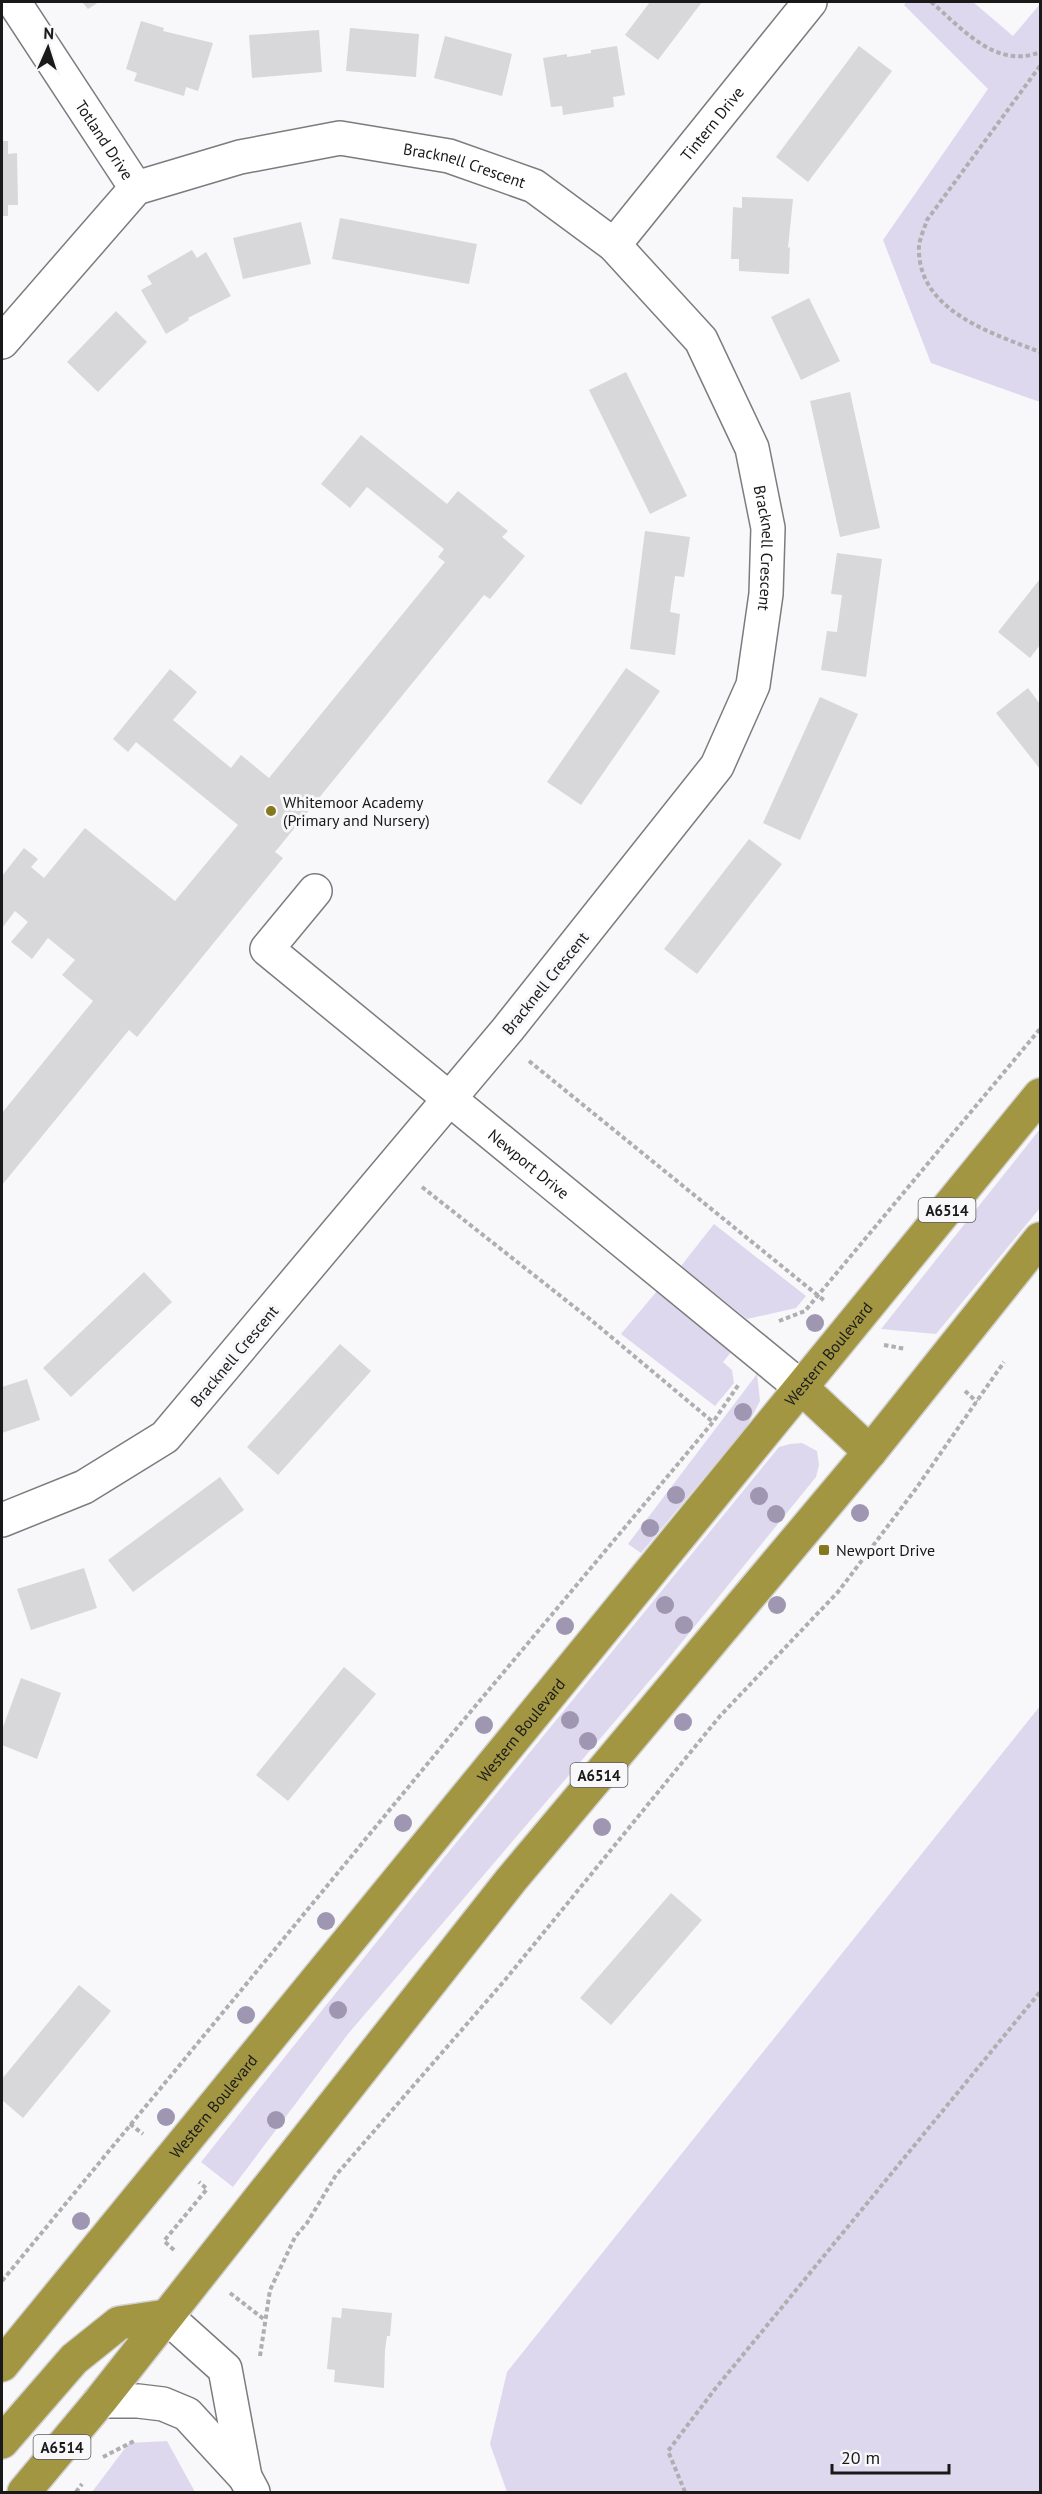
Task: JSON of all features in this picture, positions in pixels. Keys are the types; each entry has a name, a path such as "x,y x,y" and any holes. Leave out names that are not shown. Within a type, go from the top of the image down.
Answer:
{"highway":[{"name":"Western Boulevard","path":"2,2365 1041,1095"},
{"name":"A6514","path":"24,2493 100,2401 511,1880 870,1452 937,1365 1041,1239"},
{"path":"802,1389 870,1452"},
{"path":"2,2442 74,2359 119,2323 166,2316"}],"street":[{"name":"Totland Drive","path":"14,2 136,188"},
{"name":"Tintern Drive","path":"614,245 810,2"},
{"name":"Bracknell Crescent","path":"2,1520 84,1487 165,1437 395,1166 717,766 753,685 766,594 768,528 753,448 701,340 614,245 534,186 449,156 340,138 240,157 136,188"},
{"path":"2,342 136,188"},
{"name":"Newport Drive","path":"315,891 267,949 802,1389"},
{"path":"166,2316 225,2369 249,2485"},
{"path":"100,2401 164,2404 187,2414 249,2485"}],"path":[{"path":"932,2 982,46 1006,56 1041,52"},
{"path":"1041,66 927,220 918,249 921,271 941,303 991,333 1041,352"},
{"path":"2,2281 376,1825 713,1422 739,1386 741,1373 736,1360 760,1327 805,1311 1041,1029"},
{"path":"501,1037 874,1342 921,1352 977,1402"},
{"path":"395,1166 591,1320 713,1422"},
{"path":"295,2236 307,2223 336,2175 505,1980 720,1716 838,1592 1004,1362"},
{"path":"685,2493 668,2451 715,2389 1041,1992"}],"shaded area":[{"path":"906,2 973,2 1013,36 1040,4 1040,402 931,363 883,240 988,89 904,5"},
{"path":"1040,1129 1040,1208 936,1334 881,1329"},
{"path":"714,1224 806,1296 796,1308 747,1319 681,1266"},
{"path":"657,1291 732,1351 723,1362 732,1370 734,1383 715,1406 621,1334"},
{"path":"757,1374 760,1401 747,1426 641,1553 628,1544"},
{"path":"802,1443 817,1451 819,1465 816,1477 669,1658 348,2034 233,2187 201,2162 434,1870 779,1447"},
{"path":"1040,1706 1040,2492 507,2492 490,2444 507,2372"},
{"path":"167,2441 195,2492 92,2492 129,2443"}],"building":[{"path":"82,2 99,2 88,9"},
{"path":"650,2 702,2 658,60 625,35"},
{"path":"141,21 164,28 163,31 213,43 198,91 186,87 184,96 134,81 137,73 126,69"},
{"path":"350,28 419,34 416,77 346,71"},
{"path":"319,30 322,72 252,78 249,35"},
{"path":"445,36 512,54 502,96 434,78"},
{"path":"617,46 625,95 613,97 614,107 563,115 562,106 551,107 543,58 567,54 567,57 580,55 591,53 591,50"},
{"path":"859,46 892,71 808,182 776,157"},
{"path":"2,141 8,141 8,154 17,153 18,205 8,205 8,216 2,216"},
{"path":"742,197 793,199 788,248 790,247 789,274 739,271 739,259 731,259 733,207 742,208"},
{"path":"340,218 477,244 469,284 332,259"},
{"path":"301,222 311,264 243,279 233,238"},
{"path":"192,250 197,258 206,252 231,296 188,318 189,320 166,334 141,290 152,284 147,276"},
{"path":"809,298 840,361 801,380 771,317"},
{"path":"116,311 147,342 98,392 67,362"},
{"path":"626,372 687,496 650,514 589,390"},
{"path":"850,392 880,528 840,537 810,401"},
{"path":"361,435 447,504 458,491 508,531 502,537 525,556 490,599 484,595 275,852 283,858 137,1037 129,1030 2,1185 2,1113 93,1001 62,975 75,960 48,938 32,959 11,942 28,922 15,911 2,928 2,876 24,848 38,859 31,867 44,878 85,828 175,901 238,825 136,742 128,752 113,739 170,669 197,692 173,720 231,768 241,755 269,778 445,562 438,557 444,549 367,487 350,508 321,484"},
{"path":"645,531 690,537 684,577 675,576 670,612 680,614 675,655 630,649"},
{"path":"837,553 882,559 866,677 821,670 827,631 837,632 842,595 831,594"},
{"path":"1040,579 1040,645 1030,658 998,632"},
{"path":"626,668 660,691 581,805 547,782"},
{"path":"1028,688 1040,704 1040,769 996,713"},
{"path":"820,697 858,714 800,840 763,823"},
{"path":"749,839 782,864 697,974 664,949"},
{"path":"144,1272 172,1302 71,1397 43,1368"},
{"path":"340,1344 371,1371 278,1475 247,1447"},
{"path":"27,1379 40,1420 2,1433 2,1387"},
{"path":"220,1477 244,1510 133,1592 108,1560"},
{"path":"84,1568 97,1608 31,1630 17,1589"},
{"path":"344,1667 376,1694 288,1801 256,1775"},
{"path":"21,1678 61,1693 37,1759 2,1745 2,1730"},
{"path":"671,1893 702,1920 611,2025 580,1998"},
{"path":"79,1985 111,2011 23,2118 2,2100 2,2079"},
{"path":"342,2308 392,2313 390,2336 387,2336 385,2350 384,2388 334,2382 335,2370 327,2369 332,2317 341,2318"}],"place":[{"name":"Whitemoor Academy (Primary and Nursery)","path":"271,811"},
{"name":"Newport Drive","path":"824,1550"}]}
